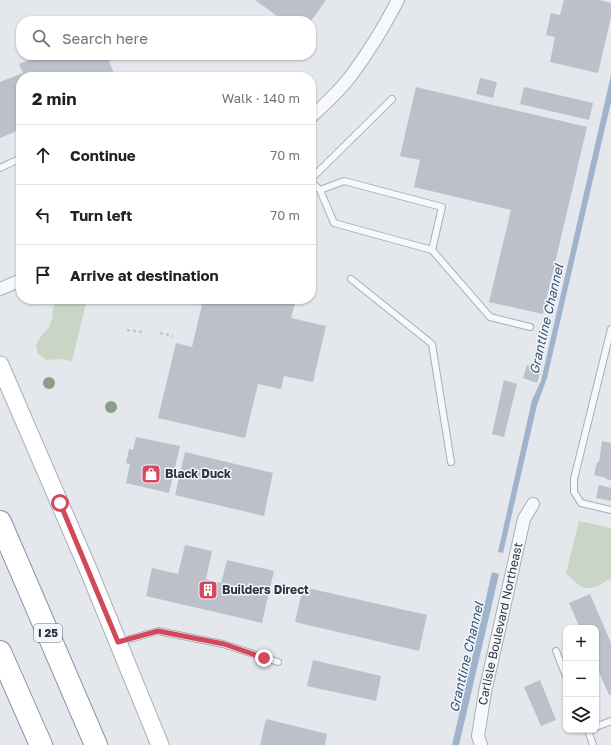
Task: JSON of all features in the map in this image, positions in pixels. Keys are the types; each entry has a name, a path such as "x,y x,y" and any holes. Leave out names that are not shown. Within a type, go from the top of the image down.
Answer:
{"highway":[{"name":"I 25","path":"0,522 96,745"},
{"path":"0,652 41,745"}],"main road":[{"path":"0,365 85,562 160,745"}],"street":[{"path":"316,113 333,97 353,74 398,0"},
{"path":"0,289 16,282"},
{"name":"Carlisle Boulevard Northeast","path":"481,745 478,736 485,692 524,518 533,504"}],"lane":[{"path":"316,175 392,99"},
{"path":"0,168 16,160"},
{"path":"320,190 344,181 442,207 432,250"},
{"path":"316,186 320,190 334,223 432,250 490,317 530,327"},
{"path":"351,279 432,344 451,462"},
{"path":"611,329 574,479 574,492 582,503 611,510"},
{"path":"118,642 158,631 224,644 278,662"},
{"path":"556,651 563,668"},
{"path":"599,726 611,721"},
{"path":"589,733 593,745"}],"path":[{"path":"127,330 142,332"},
{"path":"160,332 173,336"}],"green space":[{"path":"55,304 86,304 72,361 60,359 46,360 38,354 36,345 41,336 49,327 52,319"},
{"path":"579,521 611,528 611,579 600,585 589,588 585,588 577,584 566,573"}],"water":[{"path":"611,75 611,102 547,378 537,405 503,553 498,552 532,400 541,381"},
{"path":"492,572 499,574 459,745 452,745"}],"building":[{"path":"255,0 326,0 315,16 277,16"},
{"path":"564,0 600,0 611,3 611,17 598,73 550,62 555,37 546,35 551,13 560,15"},
{"path":"29,60 109,60 113,72 23,72 19,64"},
{"path":"16,76 16,131 0,138 0,82"},
{"path":"480,78 497,82 493,98 476,94"},
{"path":"416,87 587,127 543,314 489,302 511,210 414,187 420,160 400,156"},
{"path":"524,87 593,103 589,120 520,104"},
{"path":"198,304 295,304 291,318 326,326 313,382 284,376 281,389 258,384 245,438 158,418 176,343 192,347 202,305"},
{"path":"527,365 541,370 537,383 523,378"},
{"path":"504,380 517,384 504,437 492,434"},
{"name":"Black Duck","path":"136,437 180,446 169,493 126,483 130,464 126,463 129,449 133,450"},
{"path":"602,441 611,443 611,480 594,475 597,462 599,462"},
{"path":"185,452 273,473 264,516 175,495"},
{"path":"599,485 611,488 611,501 596,498"},
{"name":"Builders Direct","path":"185,545 212,551 206,579 221,583 227,560 274,571 262,623 146,596 152,568 178,574"},
{"path":"303,587 427,615 419,651 295,622"},
{"path":"590,594 611,643 611,695 609,695 599,672 599,625 579,625 569,603"},
{"path":"313,660 381,676 376,701 307,686"},
{"path":"540,680 556,720 541,726 524,687"},
{"path":"266,719 327,734 325,745 260,745"}],"place":[{"name":"Black Duck","path":"151,474"},
{"name":"Builders Direct","path":"208,590"}],"route":[{"path":"60,503 118,642 158,631 224,644 264,658"}],"water label":[{"name":"Grantline Channel","path":"546,319"},
{"name":"Grantline Channel","path":"466,657"}]}
